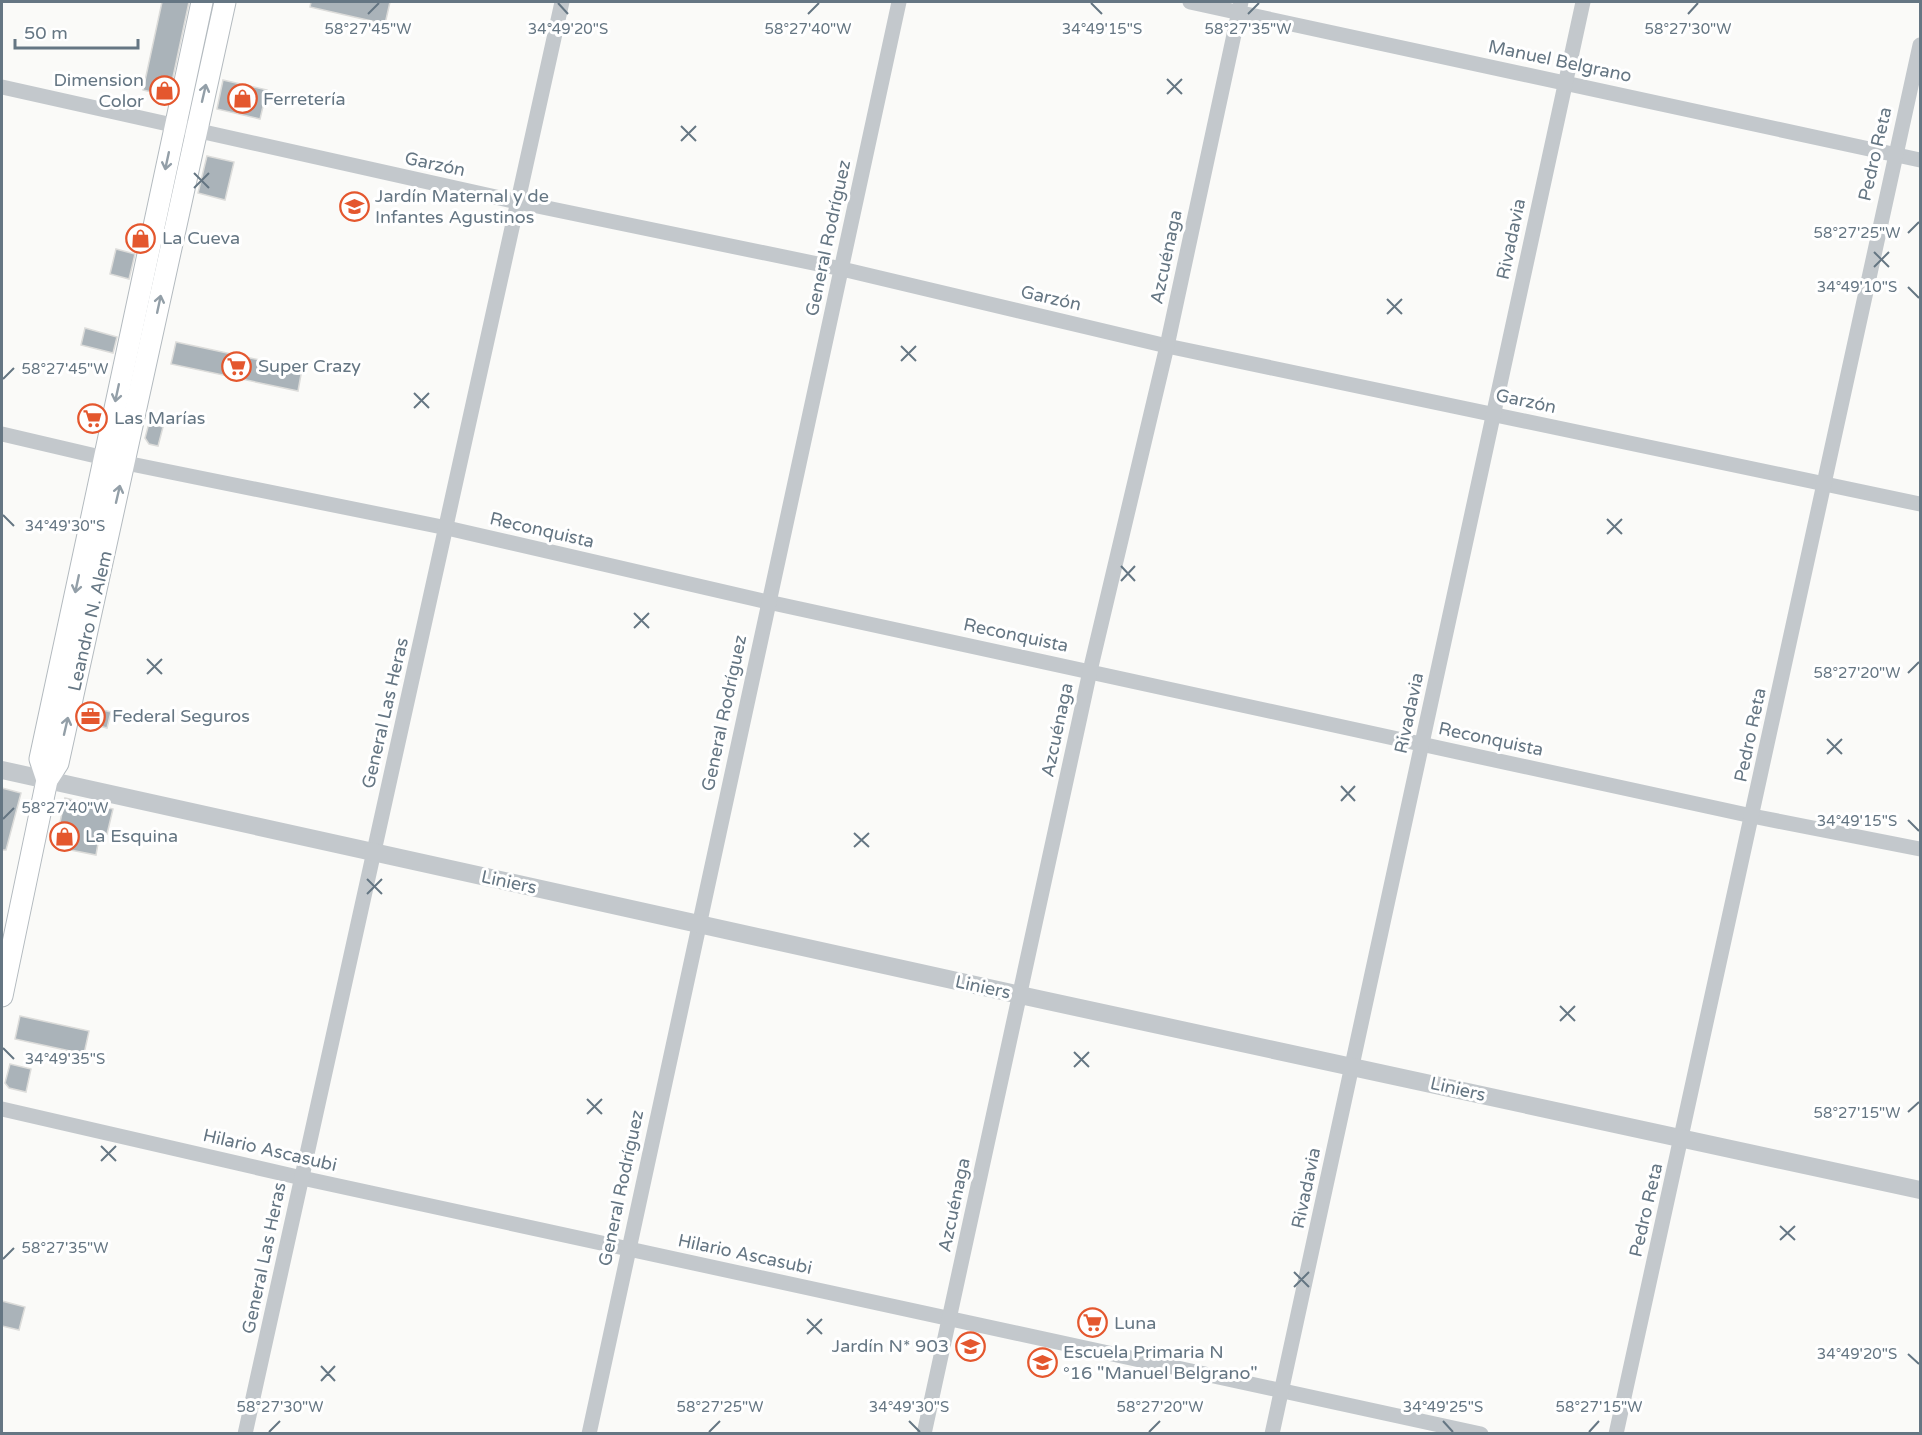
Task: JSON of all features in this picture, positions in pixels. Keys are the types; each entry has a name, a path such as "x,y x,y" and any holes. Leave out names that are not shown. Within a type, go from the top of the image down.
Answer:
{"main road":[{"name":"Leandro N. Alem","path":"47,780 40,759 202,2"},
{"name":"Leandro N. Alem","path":"2,996 47,780 58,764 126,463 195,132 225,2"}],"street":[{"name":"General Las Heras","path":"245,1434 562,2"},
{"name":"General Rodríguez","path":"589,1434 627,1249 899,2"},
{"name":"Manuel Belgrano","path":"1190,2 1240,7 1920,160"},
{"name":"Rivadavia","path":"1272,1434 1495,414 1582,2"},
{"name":"Azcuénaga","path":"924,1434 1090,671 1167,346 1240,7"},
{"name":"Pedro Reta","path":"1616,1434 1920,45"},
{"name":"Garzón","path":"2,87 195,132 518,202 842,269 1167,346 1825,482 1920,504"},
{"name":"Reconquista","path":"2,434 104,456 126,463 447,528 768,602 1752,816 1920,849"},
{"name":"Liniers","path":"2,770 1020,995 1920,1190"},
{"name":"Hilario Ascasubi","path":"2,1109 302,1178 1481,1434"}],"building":[{"path":"162,2 189,2 170,91 163,95 143,90"},
{"path":"311,2 390,2 385,24 310,7"},
{"name":"Ferretería","path":"223,80 267,90 260,119 217,109"},
{"path":"207,156 234,162 225,200 198,193"},
{"path":"116,249 135,254 129,279 110,274"},
{"path":"85,328 117,337 113,353 81,345"},
{"name":"Super Crazy","path":"176,342 302,369 298,391 171,364"},
{"path":"149,423 163,427 158,446 149,444 145,438"},
{"path":"88,706 111,712 107,728 84,722"},
{"path":"2,788 21,793 6,850 2,850"},
{"path":"65,798 113,809 107,834 100,832 96,855 55,847"},
{"path":"20,1016 89,1031 84,1054 15,1039"},
{"path":"10,1064 31,1069 26,1092 9,1088 5,1083"},
{"path":"2,1301 25,1307 19,1330 2,1326"}],"place":[{"name":"Dimension Color","path":"165,90"},
{"name":"Ferretería","path":"242,99"},
{"name":"Jardín Maternal y de Infantes Agustinos","path":"354,206"},
{"name":"La Cueva","path":"141,238"},
{"name":"Super Crazy","path":"237,366"},
{"name":"Las Marías","path":"93,418"},
{"name":"Federal Seguros","path":"91,716"},
{"name":"La Esquina","path":"64,836"},
{"name":"Luna","path":"1093,1323"},
{"name":"Jardín N* 903","path":"970,1346"},
{"name":"Escuela Primaria N °16 \"Manuel Belgrano\"","path":"1042,1362"}]}
